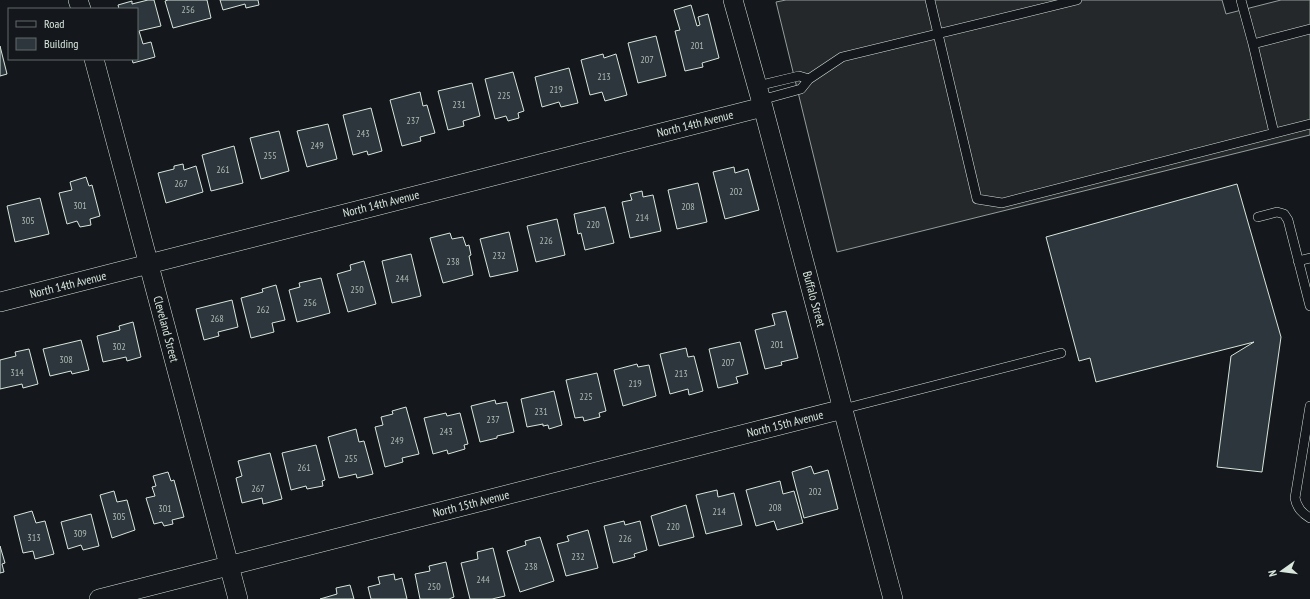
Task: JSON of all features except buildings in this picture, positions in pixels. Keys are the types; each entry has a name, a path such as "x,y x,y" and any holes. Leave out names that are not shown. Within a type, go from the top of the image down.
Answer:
{"street":[{"name":"Buffalo Street","path":"733,0 894,599"},
{"name":"Cleveland Street","path":"94,60 238,599"},
{"name":"North 14th Avenue","path":"0,302 148,264 760,98"},
{"name":"North 15th Avenue","path":"98,599 843,409"}],"lane":[{"path":"930,0 977,199 1002,203 1310,124"},
{"path":"760,98 801,89 809,79 842,56 1077,0"},
{"path":"1241,0 1274,133"},
{"path":"1253,44 1310,29"},
{"path":"760,98 799,76 809,79"},
{"path":"1258,217 1277,212 1284,214 1288,220 1310,306"},
{"path":"1298,261 1310,258"},
{"path":"843,409 1061,353"},
{"path":"1310,406 1295,498 1296,504 1301,511 1310,518"}],"shaded area":[{"path":"786,0 1222,0 1226,14 1281,0 1310,0 1310,135 837,252 776,2"}]}
